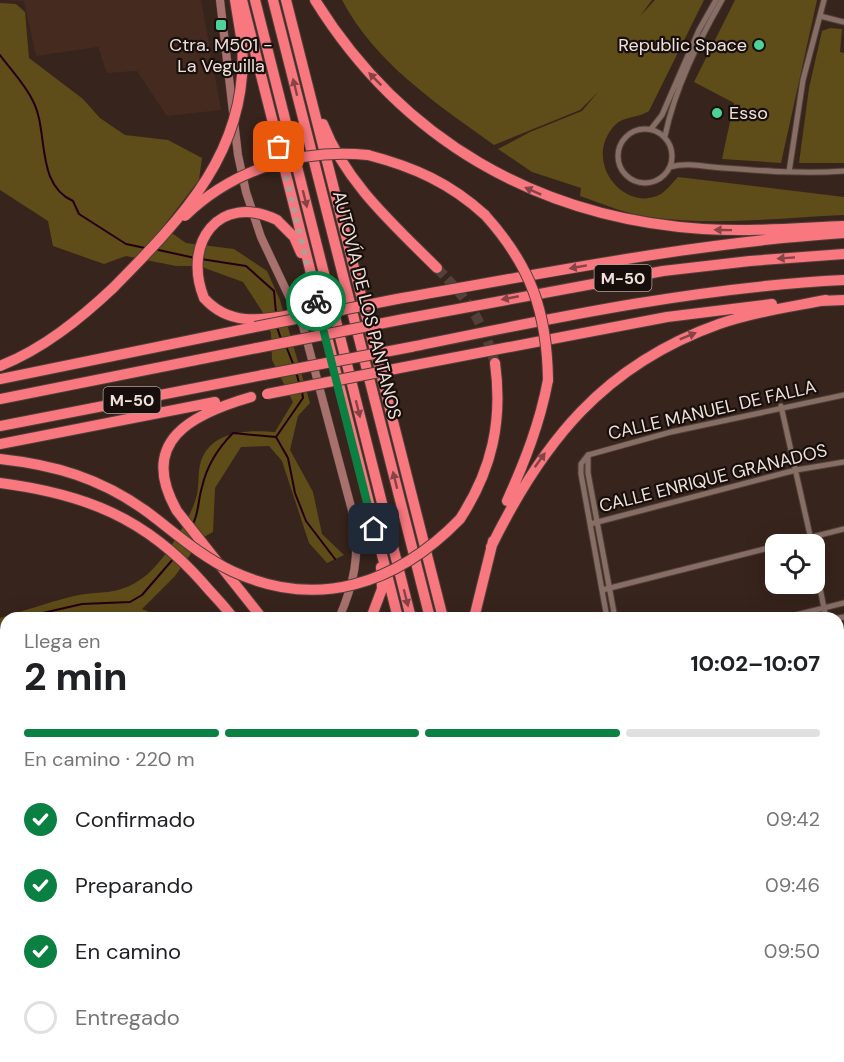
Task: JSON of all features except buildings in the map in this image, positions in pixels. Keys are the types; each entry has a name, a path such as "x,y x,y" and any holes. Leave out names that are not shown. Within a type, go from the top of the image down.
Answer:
{"highway":[{"path":"127,274 182,212 217,164 227,144 240,97 242,43 235,0"},
{"path":"242,0 396,612"},
{"name":"AUTOVÍA DE LOS PANTANOS","path":"255,0 409,612"},
{"name":"AUTOVÍA DE LOS PANTANOS","path":"273,0 428,612"},
{"path":"286,0 441,612"},
{"path":"315,0 346,46 402,106 461,153 507,179 540,194 606,215 662,225 738,230 844,226"},
{"path":"304,67 324,127 348,172 370,201 437,268"},
{"path":"0,366 52,339 86,314 204,200 239,178 257,170 292,158 323,153 368,155 400,163 441,181 463,195 485,215 515,251 532,283 547,346 548,380 542,415 531,447 502,512 475,612"},
{"path":"310,276 294,237 278,220 262,213 246,211 229,214 215,222 205,234 195,264 204,298 217,310 242,320 272,318 372,300 397,299"},
{"path":"0,379 397,299 661,252 750,239 844,233"},
{"name":"M-50","path":"0,399 404,319 663,271 750,261 844,254"},
{"name":"M-50","path":"0,426 524,324 665,300 844,280"},
{"path":"491,547 528,476 558,435 589,401 641,361 680,339 720,323 757,313 826,300 844,300"},
{"name":"M-50","path":"0,444 667,317 756,305 826,300"},
{"path":"0,459 53,466 85,476 128,498 206,556 231,570 277,587 314,590 351,585 392,571 432,546 460,519 483,478 496,434 498,387 495,363"},
{"path":"250,397 200,414 176,436 165,463 164,477 177,511 257,612"},
{"path":"0,483 30,487 93,503 150,532 188,566 228,612"},
{"path":"375,612 382,589 380,552"},
{"path":"214,596 224,612"}],"street":[{"path":"220,0 238,155 246,192 261,237 303,326 354,518 358,541 357,562 341,612"},
{"path":"651,129 662,116 699,30 716,0"},
{"path":"665,136 673,105 690,64 722,0"},
{"path":"789,172 803,80 824,0"},
{"path":"820,16 844,22"},
{"path":"672,150 670,167 662,178 644,183 635,181 621,169 618,151 621,142 636,130 651,129 665,136 672,150 685,163"},
{"path":"670,167 685,163 703,167 789,172 844,171"},
{"name":"CALLE MANUEL DE FALLA","path":"594,523 580,474 581,464 588,455 782,406 844,395"},
{"path":"782,406 810,534"},
{"name":"CALLE ENRIQUE GRANADOS","path":"594,523 796,470 844,462"},
{"path":"594,523 614,612"},
{"path":"594,523 606,612"},
{"path":"820,534 844,529"},
{"path":"602,590 765,548"},
{"path":"822,594 825,612"},
{"path":"806,612 844,603"}],"shaded area":[{"path":"0,0 201,0 221,110 167,116 137,71 107,73 98,47 36,56 24,1"},
{"path":"342,0 652,0 640,16 655,0 704,0 649,111 619,122 606,139 603,154 605,168 612,180 634,197 647,198 661,194 678,177 844,197 844,215 747,221 674,220 632,214 580,196 581,188 532,172 498,149 530,132 582,111 598,92 580,110 494,145 430,98 390,63 356,23"},
{"name":"Republic Space","path":"735,0 817,0 781,163 722,159 734,103 694,82"},
{"path":"0,3 16,4 25,12 29,58 83,99 100,118 125,135 168,140 202,158 199,180 163,227 186,243 234,249 267,271 280,300 310,403 298,416 290,450 313,492 322,534 344,555 327,563 309,543 282,461 269,446 241,447 215,488 213,532 202,538 175,576 142,609 149,612 20,612 70,597 125,588 144,577 167,552 188,518 196,498 201,461 206,451 214,443 232,434 254,431 275,432 293,402 272,360 271,333 262,311 243,282 199,266 176,266 126,256 104,264 53,246 48,221 0,190"},
{"path":"830,28 842,29 840,52 844,53 844,163 799,163 809,88 822,31"}],"waterway":[{"path":"0,55 30,95 38,113 45,156 53,183 61,193 73,201 79,214 126,244 145,248"},
{"path":"154,249 195,258"},
{"path":"201,259 246,266 274,291 276,313"},
{"path":"277,327 281,339"},
{"path":"286,346 294,366"},
{"path":"296,371 299,383"},
{"path":"302,391 303,398 276,437 288,458 295,493 306,521 335,559"},
{"path":"193,524 210,464 217,451 233,433 276,437"},
{"path":"47,612 82,604 130,602 142,595 174,558"}],"tunnel":[{"path":"437,268 458,290 473,311 485,334 495,363"}],"way so far":[{"path":"279,147 316,301"}],"place":[{"name":"Ctra. M501 - La Veguilla","path":"221,25"},
{"name":"Republic Space","path":"759,45"},
{"name":"Esso","path":"717,113"}],"route":[{"path":"316,301 374,529"}]}
